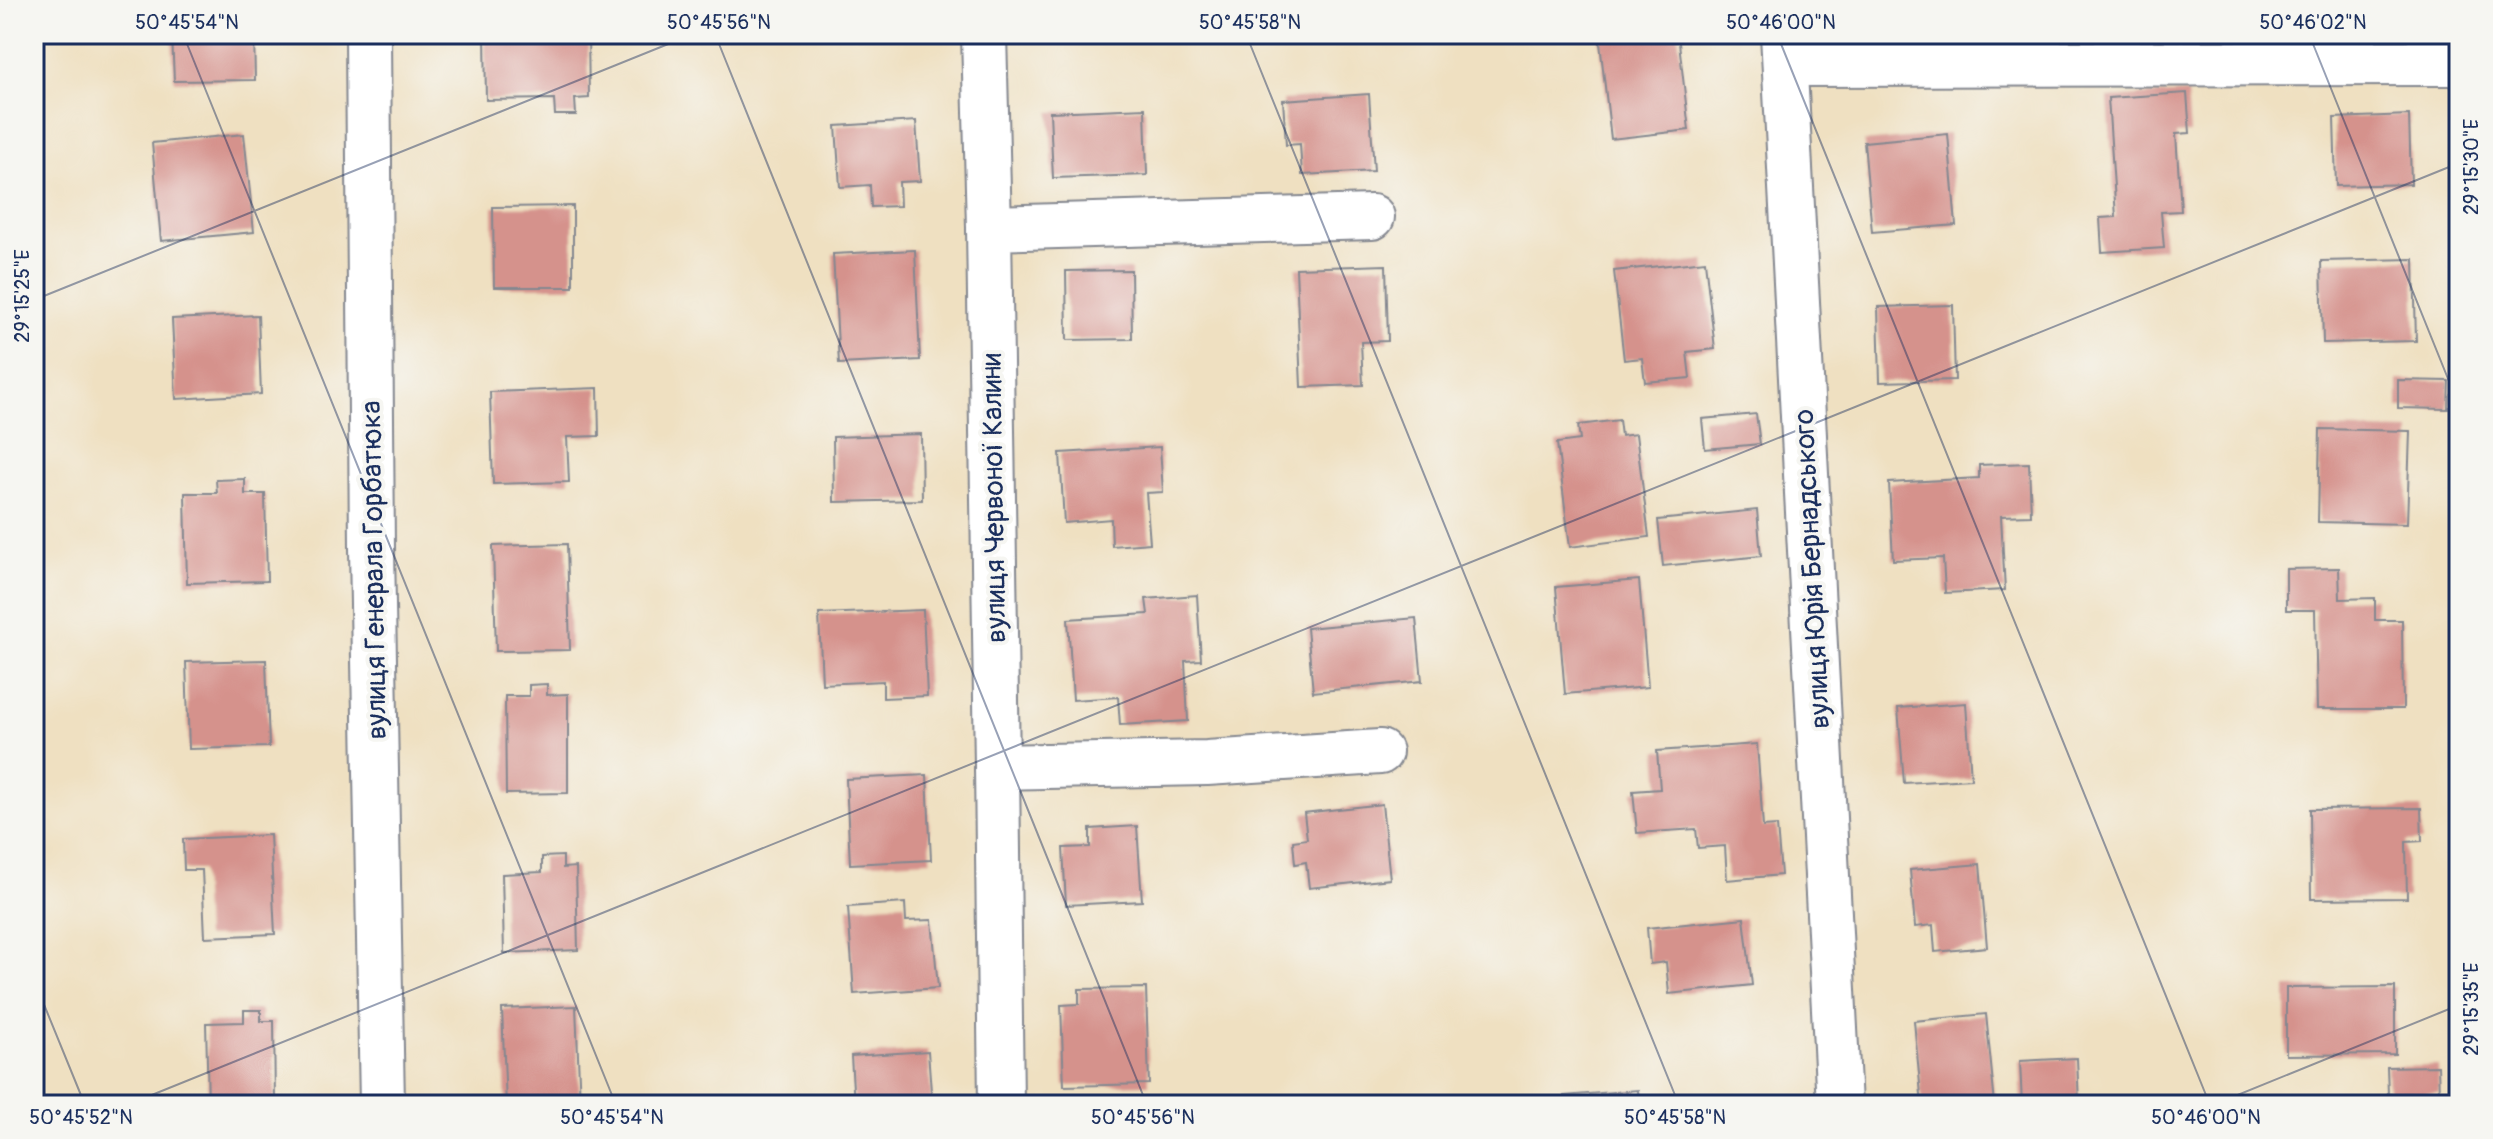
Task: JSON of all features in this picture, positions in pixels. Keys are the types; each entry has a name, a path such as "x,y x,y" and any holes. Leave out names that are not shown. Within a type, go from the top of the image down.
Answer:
{"street":[{"name":"вулиця Генерала Горбатюка","path":"368,34 382,1105"},
{"name":"вулиця Червоної Калини","path":"984,34 1001,1105"},
{"path":"1784,49 2459,63"},
{"name":"вулиця Юрія Бернадського","path":"1784,49 1839,1105"},
{"path":"989,228 1372,217"},
{"path":"997,767 1207,763 1380,752"}],"building":[{"path":"172,34 254,34 255,80 174,81"},
{"path":"485,34 588,34 589,98 575,99 576,115 555,115 554,99 486,100"},
{"path":"1599,34 1678,34 1689,130 1611,139"},
{"path":"2187,93 2190,133 2176,134 2181,211 2161,212 2164,248 2102,252 2100,218 2116,217 2108,98"},
{"path":"1369,94 1374,171 1302,175 1300,144 1286,145 1283,100"},
{"path":"1145,108 1147,175 1053,178 1050,112"},
{"path":"2409,115 2411,184 2336,186 2334,118"},
{"path":"916,121 920,181 899,182 900,206 871,207 870,185 840,187 836,126"},
{"path":"244,134 254,232 161,241 152,143"},
{"path":"1948,134 1956,225 1872,232 1864,142"},
{"path":"573,206 573,287 494,287 493,207"},
{"path":"915,250 920,360 839,364 833,254"},
{"path":"2414,259 2416,341 2323,343 2321,261"},
{"path":"1705,261 1715,349 1687,352 1690,378 1645,382 1642,358 1624,360 1614,271"},
{"path":"1386,265 1388,341 1361,342 1363,385 1301,387 1296,268"},
{"path":"1131,270 1132,339 1067,340 1066,271"},
{"path":"1953,305 1955,380 1880,382 1878,307"},
{"path":"258,315 261,394 176,399 172,319"},
{"path":"2398,380 2449,381 2448,409 2398,408"},
{"path":"598,388 599,436 567,437 569,482 493,484 490,392"},
{"path":"1756,414 1760,444 1705,449 1702,419"},
{"path":"1619,420 1621,436 1636,434 1649,537 1570,547 1557,443 1580,440 1578,425"},
{"path":"2320,429 2410,431 2407,524 2318,522"},
{"path":"921,434 922,500 834,502 833,437"},
{"path":"1160,447 1163,492 1146,493 1150,543 1112,546 1111,519 1064,523 1060,453"},
{"path":"2029,463 2031,515 2001,516 2005,590 1945,593 1943,558 1893,560 1889,483 1979,478 1979,465"},
{"path":"245,479 245,494 265,494 267,581 187,583 185,493 217,493 216,480"},
{"path":"1757,510 1761,556 1663,566 1658,520"},
{"path":"567,544 570,650 496,651 493,546"},
{"path":"2339,568 2340,599 2375,598 2375,620 2402,620 2403,709 2317,709 2315,610 2286,610 2286,569"},
{"path":"1639,580 1648,687 1565,694 1556,587"},
{"path":"1197,595 1201,660 1185,661 1188,721 1120,725 1118,697 1073,700 1068,619 1148,614 1146,599"},
{"path":"923,610 927,696 883,698 883,681 822,684 819,614"},
{"path":"1416,618 1422,681 1313,692 1307,628"},
{"path":"266,660 269,747 189,749 186,662"},
{"path":"547,684 547,695 568,694 568,793 506,794 505,696 529,696 529,685"},
{"path":"1966,703 1971,779 1904,783 1898,708"},
{"path":"1757,744 1763,827 1777,826 1781,875 1727,880 1725,846 1698,848 1696,829 1637,833 1633,791 1660,789 1657,751"},
{"path":"927,775 931,860 850,864 846,779"},
{"path":"1382,804 1390,879 1309,888 1306,862 1295,864 1293,841 1307,839 1304,813"},
{"path":"2421,808 2422,841 2406,842 2407,898 2311,899 2310,809"},
{"path":"1137,826 1142,901 1066,905 1063,848 1090,847 1090,829"},
{"path":"270,835 275,934 205,937 202,870 184,870 183,839"},
{"path":"563,856 563,868 576,867 578,950 504,953 502,874 542,872 542,857"},
{"path":"1980,864 1987,947 1935,952 1933,925 1915,927 1910,870"},
{"path":"905,903 906,921 932,920 938,988 854,994 848,907"},
{"path":"1744,918 1752,985 1669,994 1666,962 1650,964 1647,928"},
{"path":"2395,987 2395,1054 2286,1055 2286,988"},
{"path":"1146,988 1149,1084 1064,1086 1061,1005 1079,1004 1079,989"},
{"path":"576,1006 580,1105 506,1105 502,1009"},
{"path":"244,1010 261,1010 261,1021 274,1021 275,1102 208,1103 206,1023 244,1022"},
{"path":"1986,1014 1995,1105 1922,1105 1914,1021"},
{"path":"928,1051 932,1105 854,1105 851,1056"},
{"path":"2077,1058 2079,1105 2022,1105 2020,1061"},
{"path":"2438,1066 2439,1093 2388,1094 2387,1067"},
{"path":"1638,1090 1639,1105 1565,1105 1564,1096"}]}
